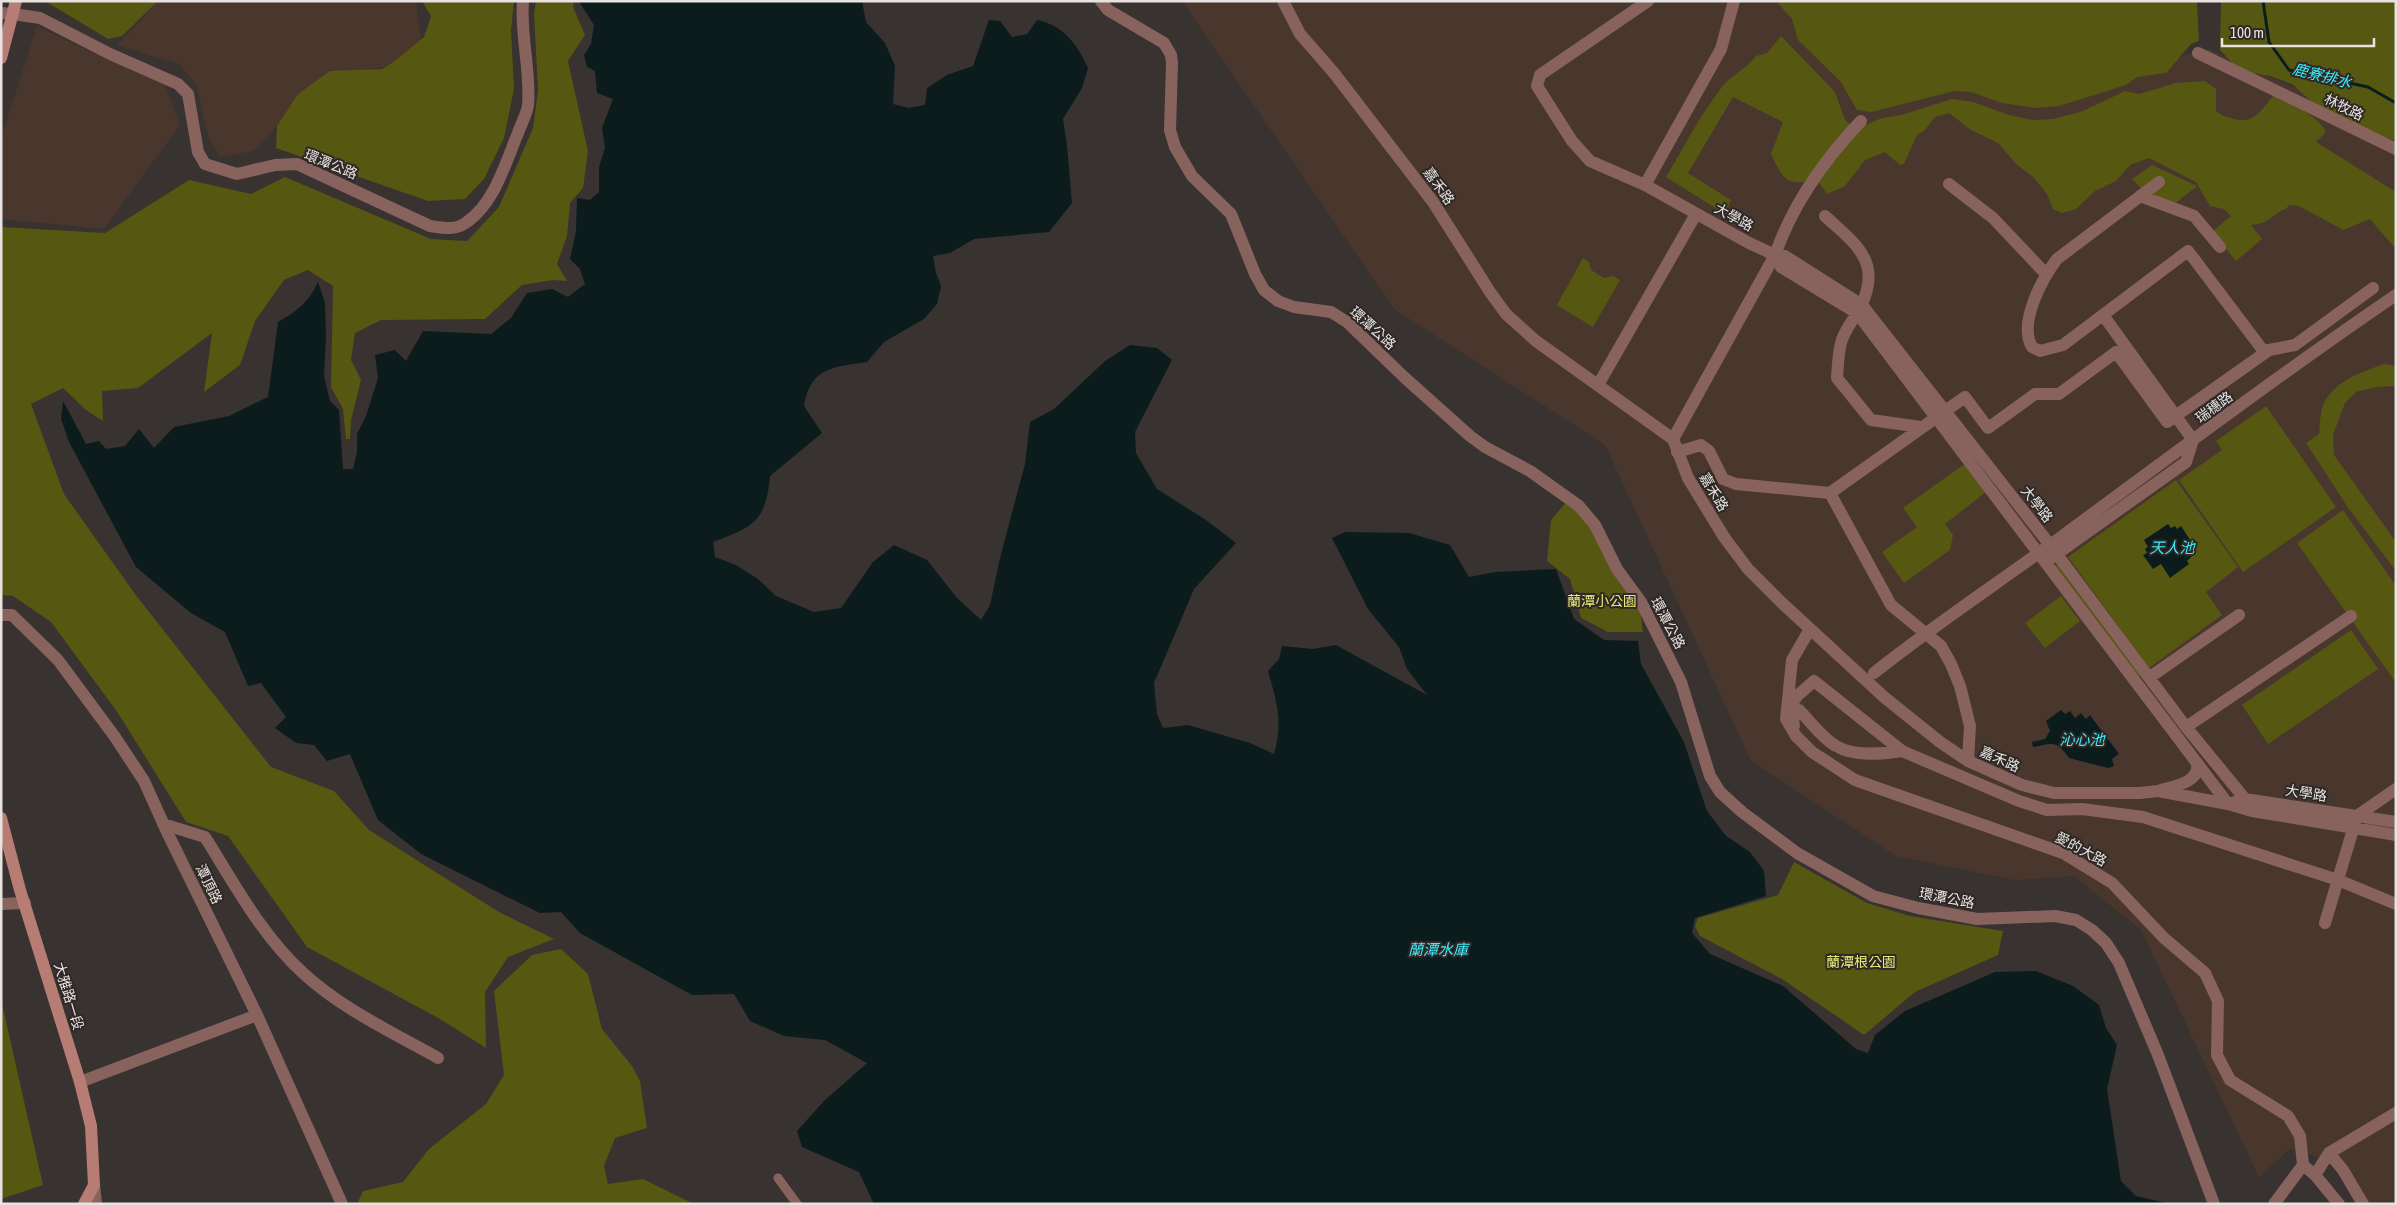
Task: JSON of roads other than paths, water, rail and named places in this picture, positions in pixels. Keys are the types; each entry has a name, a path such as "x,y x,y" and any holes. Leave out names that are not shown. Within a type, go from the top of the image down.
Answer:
{"main road":[{"path":"1,58 7,14 16,1"},
{"name":"大雅路一段","path":"1,818 80,1082 91,1126 94,1185"},
{"path":"84,1204 94,1185"}],"street":[{"name":"環潭公路","path":"7,14 40,18 110,54 178,84 188,94 198,152 205,164 237,174 275,165 297,164 430,226 454,228 467,222 487,201 496,187 528,108 529,89 522,29 523,1"},
{"name":"環潭公路","path":"1101,1 1108,10 1164,43 1172,63 1170,130 1175,147 1192,176 1231,214 1255,274 1264,290 1278,301 1294,308 1331,312 1347,322 1404,377 1470,436 1485,447 1530,471 1579,506 1595,525 1617,569 1641,602 1681,682 1710,776 1720,792 1742,812 1797,853 1873,896 1918,908 1977,920 2055,916 2076,920 2092,930 2106,943 2119,963 2158,1055 2214,1204"},
{"name":"嘉禾路","path":"1283,1 1300,34 1340,80 1433,202 1506,314 1536,341 1673,438 1688,478 1724,537 1748,569 1884,697 1940,742 1968,761 2022,785 2054,793 2140,793 2158,790 2228,804 2252,811 2355,822"},
{"name":"大學路","path":"1648,1 1540,75 1537,86 1572,141 1590,161 1645,185 1775,255 1785,256 1859,309"},
{"path":"1645,185 1721,49 1734,1"},
{"name":"林牧路","path":"2198,53 2396,149"},
{"path":"1673,438 1775,255 1782,234 1820,168 1862,121"},
{"path":"2159,182 2057,259 2046,274 2034,302 2026,332 2032,347 2040,351 2063,345 2188,250 2265,353"},
{"path":"1949,184 1993,218 2046,274"},
{"path":"2140,196 2194,216 2220,247"},
{"path":"1598,385 1696,214"},
{"path":"1825,216 1855,243 1864,255 1870,273 1859,309 1841,342 1837,378 1871,420 1922,427"},
{"path":"1677,452 1701,445 1709,451 1724,479 1736,484 1830,493 1965,397 1988,428 2035,394 2059,394 2116,352 2167,422 2269,350 2295,345 2373,288"},
{"name":"瑞穗路","path":"1874,673 1925,632 2042,558 2193,440 2321,346 2396,295"},
{"path":"1859,309 1941,413 2042,558 2228,804 2245,798"},
{"path":"2103,315 2193,440"},
{"name":"大學路","path":"1941,413 2053,549 2186,727 2245,798 2355,822 2396,822"},
{"path":"1830,493 1891,605 1941,646 1960,686 1970,726 1968,761"},
{"name":"潭頂路","path":"1,615 12,615 58,660 116,737 144,781 163,824 257,1015 342,1204"},
{"path":"2150,678 2239,615"},
{"path":"2186,727 2351,616"},
{"path":"1786,719 1792,660 1810,629"},
{"path":"1786,719 1790,706 1797,696 1814,681 1902,751 2019,801 2047,810 2082,809 2143,817 2338,880 2396,904"},
{"path":"1796,736 1793,719 1799,710 1835,746 1848,751 1883,754 1902,751"},
{"name":"愛的大路","path":"1786,719 1796,736 1812,752 1855,780 2063,853 2112,882 2164,938 2205,974 2218,1001 2217,1055 2230,1080 2288,1116 2300,1136 2302,1165"},
{"path":"2158,790 2191,779 2196,774 2198,764"},
{"path":"2325,923 2355,822 2396,789"},
{"path":"2355,822 2396,835"},
{"path":"163,824 205,837 254,916 302,972 341,1003 438,1058"},
{"path":"1,904 25,903"},
{"path":"80,1082 257,1015"},
{"path":"2316,1175 2329,1154 2396,1113"},
{"path":"2329,1154 2343,1170 2363,1204"},
{"path":"2274,1204 2302,1165 2316,1175 2339,1204"},
{"path":"778,1178 797,1204"},
{"path":"94,1185 96,1204"}],"water":[{"name":"蘭潭水庫","path":"581,1 862,1 866,22 885,43 895,66 893,104 909,108 925,105 927,88 947,75 973,66 989,20 1000,21 1012,37 1027,34 1037,20 1054,26 1062,31 1074,44 1088,68 1082,88 1063,119 1072,203 1049,232 974,239 950,253 933,256 941,286 937,304 924,319 884,342 867,362 834,368 818,376 807,393 804,406 822,433 770,476 765,503 761,513 755,520 739,532 713,542 715,557 736,565 758,579 776,596 814,612 841,608 873,562 894,545 927,560 957,598 981,620 990,605 1000,558 1025,464 1030,422 1054,409 1105,361 1130,345 1157,348 1172,360 1135,432 1136,453 1157,489 1206,520 1236,543 1194,589 1154,683 1157,714 1163,728 1188,725 1250,743 1274,754 1277,743 1278,712 1268,671 1279,659 1282,646 1313,649 1336,645 1427,695 1407,669 1399,647 1368,609 1332,538 1345,532 1409,533 1450,545 1469,577 1495,572 1556,569 1574,619 1604,640 1638,641 1641,664 1684,742 1707,811 1726,836 1750,852 1764,871 1766,896 1695,918 1692,933 1710,954 1783,986 1856,1049 1868,1053 1875,1035 1905,1011 1995,972 2036,971 2073,986 2099,1005 2106,1028 2117,1045 2107,1089 2121,1181 2136,1196 2170,1204 874,1204 859,1172 802,1147 797,1131 824,1101 867,1063 825,1040 784,1036 750,1021 734,994 692,995 580,933 561,912 540,913 421,854 378,820 350,754 327,761 314,745 296,743 275,728 286,717 261,683 248,686 225,632 191,613 136,567 69,442 61,419 63,401 86,444 99,441 106,449 125,446 139,429 154,448 174,427 229,416 268,397 278,322 302,305 311,295 318,282 325,303 324,376 330,401 339,410 343,469 353,469 357,452 357,434 366,416 378,378 375,355 395,350 406,361 423,331 491,334 511,318 527,293 552,289 568,297 585,284 580,269 570,259 576,231 577,198 590,200 599,192 599,167 605,148 602,128 613,99 597,93 595,71 587,67 584,55 591,44 594,25 580,3"},
{"name":"天人池","path":"2168,524 2171,528 2175,526 2177,529 2181,526 2196,549 2191,552 2193,555 2187,561 2189,564 2170,578 2161,564 2153,569 2143,555 2147,553 2145,549 2148,547 2144,540"},
{"name":"沁心池","path":"2061,710 2065,714 2070,711 2075,718 2081,713 2086,719 2090,715 2119,754 2112,759 2114,766 2108,768 2069,758 2061,748 2054,744 2033,747 2032,742 2045,739 2050,731 2046,721"}],"waterway":[{"name":"鹿寮排水","path":"2263,1 2269,42 2289,70 2368,87 2396,103"}],"park label":[{"name":"蘭潭小公園","path":"1602,601"},
{"name":"蘭潭根公園","path":"1861,962"}]}
